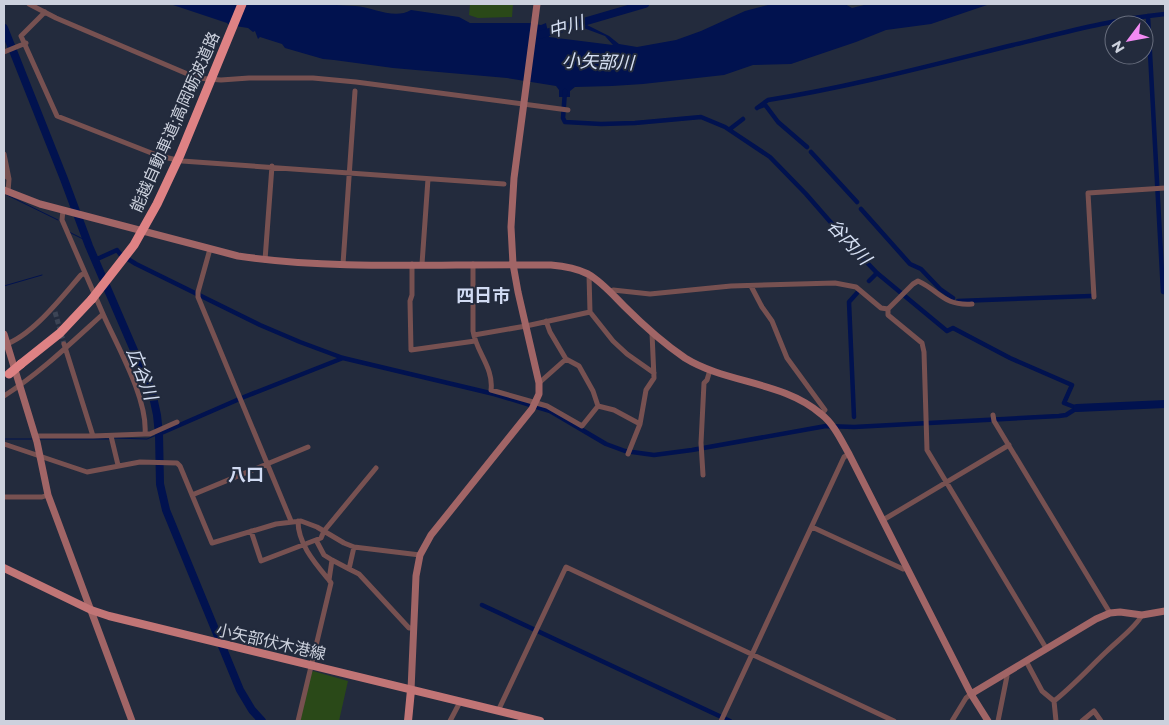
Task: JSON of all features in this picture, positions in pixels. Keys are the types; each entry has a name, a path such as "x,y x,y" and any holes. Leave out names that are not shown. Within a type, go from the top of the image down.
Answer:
{"highway":[{"name":"能越自動車道;高岡砺波道路","path":"6,375 60,333 92,300 134,245 157,204 180,155 242,4"}],"main road":[{"name":"小矢部伏木港線","path":"4,568 91,610 109,616 540,721"},
{"path":"408,721 411,690"}],"street":[{"path":"29,4 197,78 222,80 314,78 524,102 568,110"},
{"path":"411,690 416,576 420,556 431,535 534,405 539,394 539,383 513,264 511,211 537,4"},
{"path":"45,12 21,36 26,43 57,116 159,156 182,161 504,184"},
{"path":"4,52 26,43"},
{"path":"343,264 355,91"},
{"path":"4,154 9,179 6,191 40,204 238,256 265,260 343,264 513,264 568,266 589,275 652,332 694,363 710,370 796,397 821,414 829,422 850,454 971,694 988,721"},
{"path":"265,260 272,166"},
{"path":"4,174 9,179"},
{"path":"422,264 428,178"},
{"path":"1094,297 1088,193 1165,188"},
{"path":"65,211 62,220 142,401 146,420 145,434"},
{"path":"210,249 198,297 291,522"},
{"path":"412,264 412,295 410,301 411,350 590,312"},
{"path":"473,264 474,338 492,378 491,390 567,416 582,426 598,406"},
{"path":"5,345 16,341 55,309 81,275 85,273"},
{"path":"589,275 590,312 612,341 654,373"},
{"path":"972,304 954,304 937,295 927,285 918,281 890,308 888,315 922,343 924,352 927,450 1046,648"},
{"path":"610,292 613,290 650,294 798,283 835,283 856,287 881,308 890,308"},
{"path":"751,286 755,296 772,321 787,358 825,410 821,414"},
{"path":"4,396 20,386 103,314"},
{"path":"546,321 550,332 566,359 579,366 593,391 598,406"},
{"path":"628,454 640,424 646,390 654,378 652,332"},
{"path":"4,334 5,345 36,439 48,495 132,721"},
{"path":"65,346 92,436"},
{"path":"539,383 566,359"},
{"path":"703,475 701,448 704,383 710,370"},
{"path":"598,406 614,410 640,424"},
{"path":"994,418 1110,613"},
{"path":"36,439 92,436 111,438 145,434 177,422"},
{"path":"111,438 118,465"},
{"path":"4,444 86,472 140,462 177,463 180,466 212,543 251,531 298,522 309,523 354,547 420,556"},
{"path":"883,520 1009,445"},
{"path":"192,495 308,447"},
{"path":"721,721 844,457 850,454"},
{"path":"251,531 261,561 321,538 324,531 376,468"},
{"path":"4,497 42,497 48,495"},
{"path":"298,522 300,538 305,544 312,561 329,580"},
{"path":"812,527 903,569 907,568"},
{"path":"316,540 324,555 359,574 409,628 414,628"},
{"path":"349,569 354,547"},
{"path":"298,721 330,583 332,560"},
{"path":"498,711 566,567 894,721"},
{"path":"952,721 966,698 971,694 1096,618 1110,613 1120,612 1142,615 1165,611"},
{"path":"1054,701 1074,685 1142,615"},
{"path":"1026,661 1042,691 1054,701 1056,721"},
{"path":"998,721 1006,673"},
{"path":"450,721 460,702"},
{"path":"1082,721 1094,711 1101,721"}],"green space":[{"path":"470,4 513,4 512,17 478,18 469,15"},
{"path":"313,671 348,681 339,721 300,721"}],"water":[{"name":"小矢部川","path":"170,4 355,6 398,14 411,10 459,17 470,23 529,23 541,25 546,23 549,37 613,45 605,36 581,27 587,25 609,36 619,44 637,47 676,40 745,11 772,4 845,4 852,8 868,4 990,4 931,24 886,30 791,64 753,65 724,75 643,84 575,87 570,91 570,97 559,97 559,90 556,86 507,78 393,68 323,59 285,48 282,44 260,37 258,39 255,31 253,32 248,28 229,25"}],"waterway":[{"name":"中川","path":"539,35 645,4"},
{"path":"757,108 768,100 922,68 1088,27 1126,19 1165,14"},
{"name":"広谷川","path":"4,28 89,246 152,392 159,434 160,484 166,510 240,690 252,710 262,721"},
{"path":"1151,65 1163,292 1165,292"},
{"name":"谷内川","path":"565,91 563,118 565,122 635,123 701,117 725,127 770,157 877,273 947,331 953,328 1010,358 1072,385 1064,403 1077,408"},
{"path":"759,107 766,106 778,122 807,147"},
{"path":"730,129 743,119"},
{"path":"811,152 857,202"},
{"path":"7,195 58,220"},
{"path":"861,209 910,264 921,269 940,289 953,298"},
{"path":"69,232 87,241"},
{"path":"95,260 117,250 136,264 260,325 300,342 343,358 494,394 550,411 606,444 625,451 654,455 826,426 854,427 1059,416 1066,415 1077,408"},
{"path":"869,281 877,273"},
{"path":"4,286 42,275"},
{"path":"854,417 849,302 857,293"},
{"path":"958,301 1091,296"},
{"path":"159,434 244,397 343,358"},
{"name":"谷内川","path":"1077,408 1165,404"},
{"path":"114,438 147,439 159,434"},
{"path":"4,439 32,439"},
{"path":"39,439 110,439"},
{"path":"482,605 730,721"}],"tunnel":[{"path":"55,312 64,344"}],"district":[{"name":"四日市","path":"483,296"},
{"name":"八口","path":"246,475"}]}
